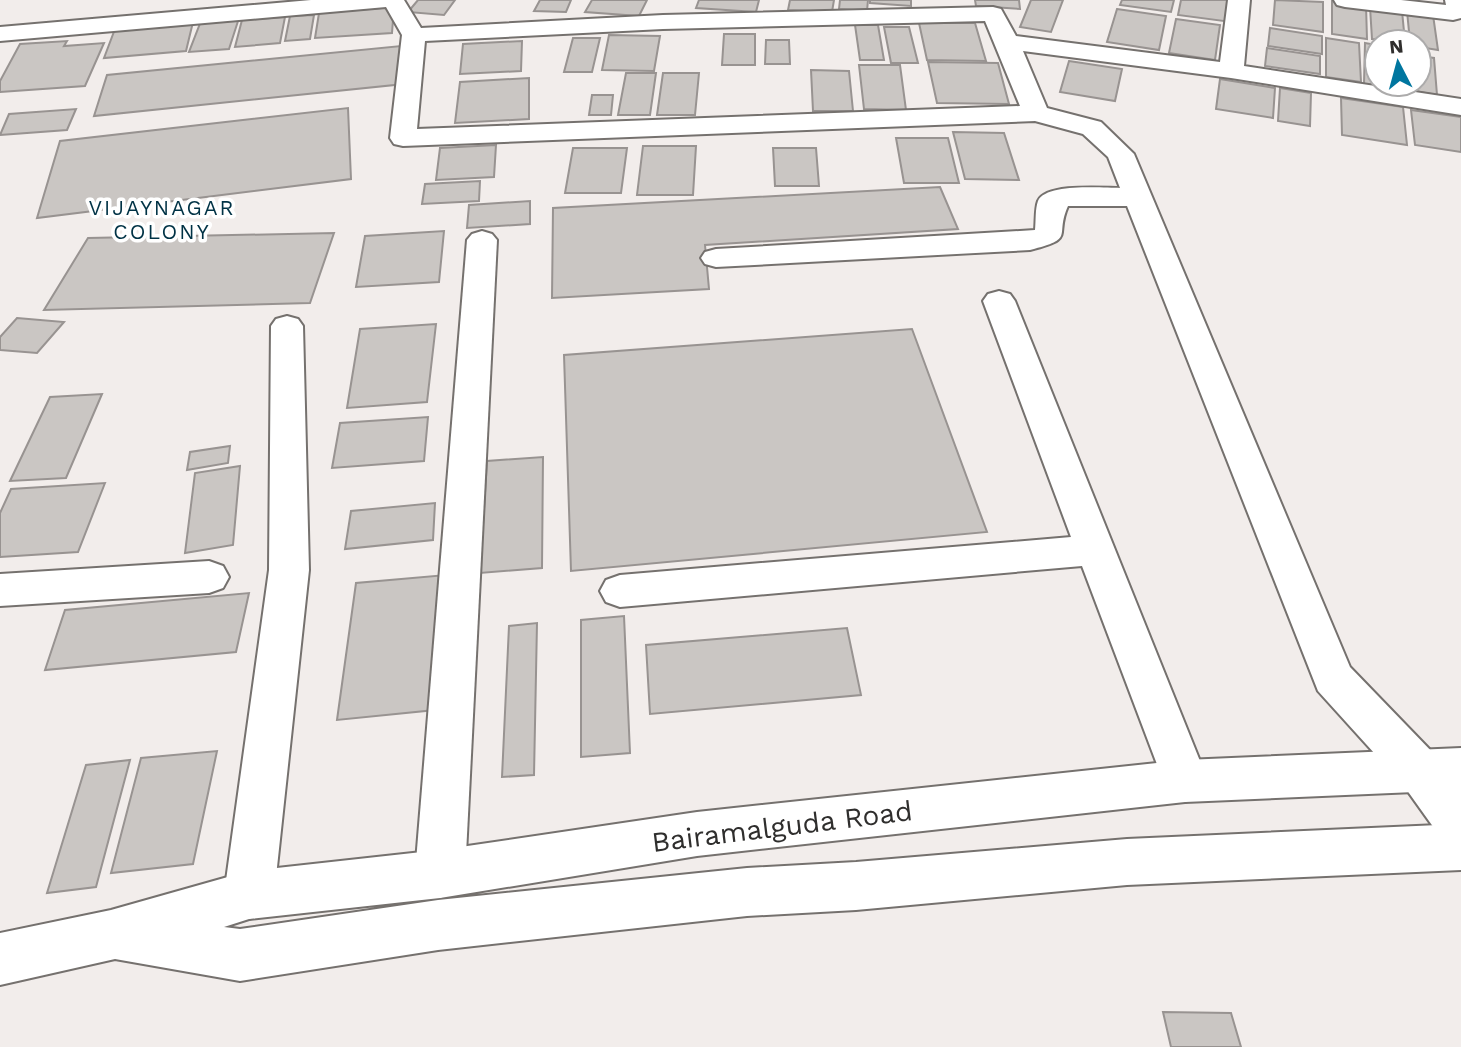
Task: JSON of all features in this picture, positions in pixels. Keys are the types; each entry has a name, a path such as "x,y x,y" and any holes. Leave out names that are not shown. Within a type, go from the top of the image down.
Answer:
{"street":[{"path":"0,34 172,10 391,0 414,35 403,138 1037,113 1092,128 1120,154 1333,678 1440,770 1461,826"},
{"path":"663,22 672,0"},
{"path":"1230,71 1240,0"},
{"path":"1345,0 1457,9"},
{"path":"414,35 940,8 993,15 1007,41 1037,113"},
{"path":"1007,41 1230,71 1461,107"},
{"path":"716,258 1030,241 1049,235 1052,202 1063,197 1138,197"},
{"path":"440,874 482,240"},
{"path":"999,301 1185,781"},
{"path":"249,895 289,570 287,326"},
{"path":"620,591 1096,550"},
{"path":"0,590 209,577"},
{"name":"Bairamalguda Road","path":"0,959 111,935 249,895 440,874 697,834 1185,781 1440,770"},
{"name":"Bairamalguda Road","path":"111,935 240,955 438,925 747,892 856,886 1127,862 1461,847"}],"building":[{"path":"418,0 455,0 444,15 408,12"},
{"path":"540,0 571,0 566,12 534,11"},
{"path":"592,0 647,0 639,16 585,12"},
{"path":"699,0 759,0 756,12 696,8"},
{"path":"790,0 834,0 832,12 788,10"},
{"path":"840,0 868,0 867,11 839,9"},
{"path":"870,0 911,0 911,6 870,3"},
{"path":"975,0 1019,0 1020,9 976,6"},
{"path":"1031,0 1063,0 1051,32 1020,27"},
{"path":"1122,0 1174,0 1171,12 1120,5"},
{"path":"1181,0 1234,0 1231,22 1178,15"},
{"path":"1275,0 1323,2 1323,32 1273,25"},
{"path":"1332,1 1366,5 1367,28 1363,28 1363,38 1332,34"},
{"path":"394,7 392,33 315,38 319,13"},
{"path":"1370,7 1402,11 1404,28 1371,28"},
{"path":"1117,9 1166,16 1159,50 1107,42"},
{"path":"1407,11 1433,15 1438,50 1433,49 1433,28 1409,28"},
{"path":"314,15 310,39 285,41 290,16"},
{"path":"285,17 280,43 235,47 242,20"},
{"path":"239,18 229,49 189,52 201,21"},
{"path":"1176,19 1220,25 1215,60 1169,53"},
{"path":"193,22 186,51 104,58 115,29"},
{"path":"919,23 975,23 986,61 927,60"},
{"path":"855,25 878,25 884,60 860,60"},
{"path":"884,27 909,27 918,63 891,63"},
{"path":"1270,28 1322,36 1322,54 1268,46"},
{"path":"724,34 755,34 755,65 722,65"},
{"path":"609,35 660,36 654,71 602,70"},
{"path":"573,38 600,38 592,72 564,72"},
{"path":"1326,38 1359,43 1361,82 1326,77"},
{"path":"766,40 789,40 790,64 765,64"},
{"path":"67,41 64,46 104,43 85,86 0,92 0,81 20,44"},
{"path":"522,41 521,71 460,74 463,44"},
{"path":"401,46 404,84 94,116 107,75"},
{"path":"1267,48 1320,56 1320,74 1265,66"},
{"path":"1433,58 1434,58 1437,95 1433,94"},
{"path":"1069,61 1122,69 1115,101 1060,92"},
{"path":"928,62 998,63 1009,104 937,103"},
{"path":"859,65 900,65 906,110 864,109"},
{"path":"811,70 849,71 853,111 813,111"},
{"path":"626,73 656,73 650,115 618,115"},
{"path":"663,73 699,73 695,115 657,115"},
{"path":"529,78 529,119 455,123 460,82"},
{"path":"1220,79 1275,88 1273,118 1216,109"},
{"path":"1280,88 1311,93 1310,126 1278,121"},
{"path":"592,95 613,95 611,115 589,115"},
{"path":"1341,98 1403,107 1407,145 1342,135"},
{"path":"348,108 351,179 37,218 60,141"},
{"path":"76,109 67,130 0,135 9,114"},
{"path":"1411,110 1461,117 1461,152 1415,145"},
{"path":"953,132 1004,133 1019,180 965,179"},
{"path":"896,138 948,138 959,183 904,183"},
{"path":"496,145 494,177 436,180 440,148"},
{"path":"643,146 696,146 693,195 637,195"},
{"path":"573,148 627,148 621,193 565,193"},
{"path":"773,148 816,148 819,186 775,186"},
{"path":"480,181 479,201 422,204 425,184"},
{"path":"940,187 958,229 705,245 709,289 552,298 553,208"},
{"path":"530,201 530,224 467,228 469,205"},
{"path":"444,231 439,282 356,287 365,236"},
{"path":"334,233 310,303 44,310 88,238"},
{"path":"17,318 64,322 37,353 0,350 0,337"},
{"path":"436,324 427,402 347,408 360,329"},
{"path":"912,329 987,532 571,571 564,355"},
{"path":"102,394 66,478 10,481 50,397"},
{"path":"428,417 424,461 332,468 340,423"},
{"path":"230,446 228,463 187,470 190,452"},
{"path":"543,457 542,568 480,573 487,461"},
{"path":"240,466 233,545 185,553 195,473"},
{"path":"105,483 78,552 0,557 0,513 11,489"},
{"path":"435,503 433,540 345,549 351,511"},
{"path":"446,575 435,710 337,720 356,583"},
{"path":"249,593 236,652 45,670 65,610"},
{"path":"624,616 630,753 581,757 581,620"},
{"path":"537,623 534,775 502,777 509,626"},
{"path":"847,628 861,695 650,714 646,645"},
{"path":"217,751 193,864 111,873 141,758"},
{"path":"130,760 96,887 47,893 86,765"},
{"path":"1163,1012 1231,1013 1241,1047 1171,1047"}],"district":[{"name":"VIJAYNAGAR COLONY","path":"162,220"}]}
